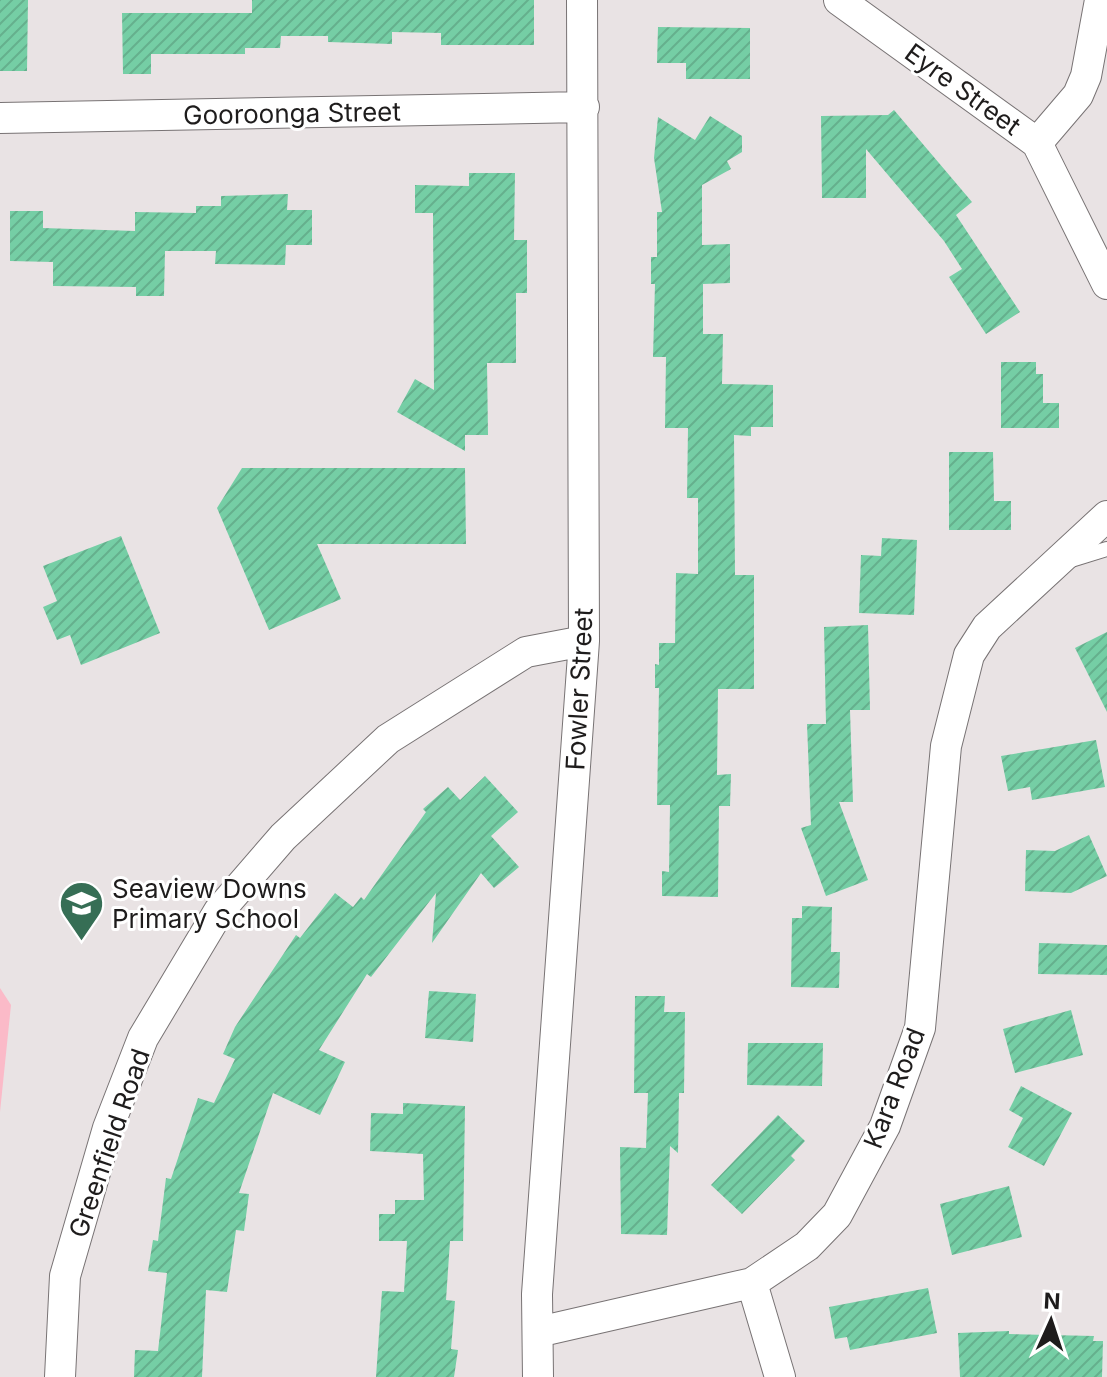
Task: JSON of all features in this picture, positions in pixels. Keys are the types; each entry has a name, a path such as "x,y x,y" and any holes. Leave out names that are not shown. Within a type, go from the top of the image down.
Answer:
{"street":[{"name":"Fowler Street","path":"538,1377 537,1294 584,641 582,0"},
{"name":"Eyre Street","path":"839,0 1037,143 1107,284"},
{"path":"1037,143 1078,95 1086,76 1100,0"},
{"name":"Gooroonga Street","path":"0,118 584,107"},
{"name":"Kara Road","path":"538,1332 752,1283 807,1246 837,1215 885,1126 920,1028 946,746 969,655 987,627 1107,516"},
{"name":"Greenfield Road","path":"60,1377 65,1276 108,1128 143,1038 219,911 283,837 388,739 526,652 584,641"},
{"path":"752,1283 780,1377"}],"lane":[{"name":"Kara Road","path":"1052,565 1107,549"}],"shaded area":[{"path":"0,988 11,1005 0,1112"}],"building":[{"path":"0,0 28,0 27,71 0,71"},
{"path":"252,0 534,0 534,45 441,45 441,33 392,32 392,44 328,42 328,36 281,36 280,48 245,48 245,54 151,54 151,74 123,74 122,13 252,13"},
{"path":"658,27 750,28 750,79 686,79 686,63 657,63"},
{"path":"894,110 972,202 956,215 1020,312 986,334 949,277 962,269 944,241 866,149 866,198 822,198 821,116 888,115"},
{"path":"710,116 742,136 742,152 727,161 731,169 702,185 702,245 730,244 730,283 703,284 703,334 723,334 722,384 773,385 773,427 751,427 751,436 734,435 735,575 754,575 754,689 718,689 717,775 731,774 730,806 719,806 718,897 662,896 662,871 669,872 670,805 657,805 659,688 655,688 655,664 659,665 659,643 675,643 676,573 698,574 698,498 687,498 688,428 665,428 666,357 653,357 655,284 651,284 651,257 657,257 657,212 662,212 654,158 658,117 695,140"},
{"path":"469,173 515,173 514,240 527,240 527,293 516,293 516,363 487,363 488,435 465,435 465,451 397,412 415,379 434,390 433,213 415,213 415,185 469,186"},
{"path":"288,194 287,210 312,210 312,245 286,245 285,265 215,264 216,251 165,251 164,296 136,296 136,287 53,286 53,262 10,261 10,211 43,211 43,228 135,231 135,212 196,213 196,206 221,206 221,196"},
{"path":"1001,362 1036,362 1036,374 1043,374 1043,403 1059,403 1059,428 1001,428"},
{"path":"949,452 993,452 994,501 1011,501 1011,530 949,530"},
{"path":"242,468 465,468 466,544 317,544 341,599 269,630 217,508"},
{"path":"121,536 160,633 81,665 70,635 57,640 43,607 57,601 43,566"},
{"path":"882,538 917,540 914,615 859,613 861,555 881,556"},
{"path":"868,625 870,710 850,710 853,802 839,802 868,880 826,896 801,828 811,825 807,724 826,724 824,627"},
{"path":"1107,632 1107,712 1075,648"},
{"path":"1096,740 1105,787 1032,800 1030,787 1008,791 1001,756"},
{"path":"485,776 518,812 491,836 519,867 494,888 481,873 432,943 436,893 371,977 367,974 319,1050 345,1062 320,1115 273,1093 239,1193 249,1194 244,1231 236,1230 227,1292 206,1290 202,1377 134,1377 135,1350 158,1351 167,1273 148,1271 153,1240 158,1241 166,1178 171,1179 198,1098 214,1103 235,1059 223,1054 235,1027 296,935 300,938 335,893 353,907 361,897 364,900 426,812 423,809 448,787 460,800"},
{"path":"1089,835 1107,876 1071,893 1025,891 1026,850 1055,851"},
{"path":"802,906 832,907 831,952 840,952 839,988 791,987 792,918 802,918"},
{"path":"1039,943 1107,945 1107,975 1038,974"},
{"path":"429,991 476,994 473,1042 425,1038"},
{"path":"635,996 665,996 664,1012 685,1012 684,1093 679,1093 678,1153 670,1146 667,1235 621,1234 620,1147 646,1148 648,1093 634,1093"},
{"path":"1071,1010 1083,1055 1015,1073 1003,1029"},
{"path":"748,1043 823,1043 822,1086 747,1085"},
{"path":"1021,1086 1072,1113 1044,1166 1008,1147 1023,1118 1009,1110"},
{"path":"403,1103 465,1106 463,1241 450,1241 446,1300 455,1301 451,1349 458,1350 454,1377 376,1377 382,1291 404,1292 407,1241 379,1241 379,1214 395,1214 395,1200 424,1200 423,1154 370,1151 371,1113 403,1114"},
{"path":"778,1115 805,1141 791,1156 795,1160 742,1214 711,1185"},
{"path":"1009,1186 1022,1237 952,1255 940,1204"},
{"path":"928,1288 937,1333 850,1350 847,1337 835,1339 829,1307"},
{"path":"1009,1331 1009,1334 1094,1336 1093,1341 1103,1341 1102,1377 960,1377 958,1333"}],"place":[{"name":"Seaview Downs Primary School","path":"81,942"}]}
